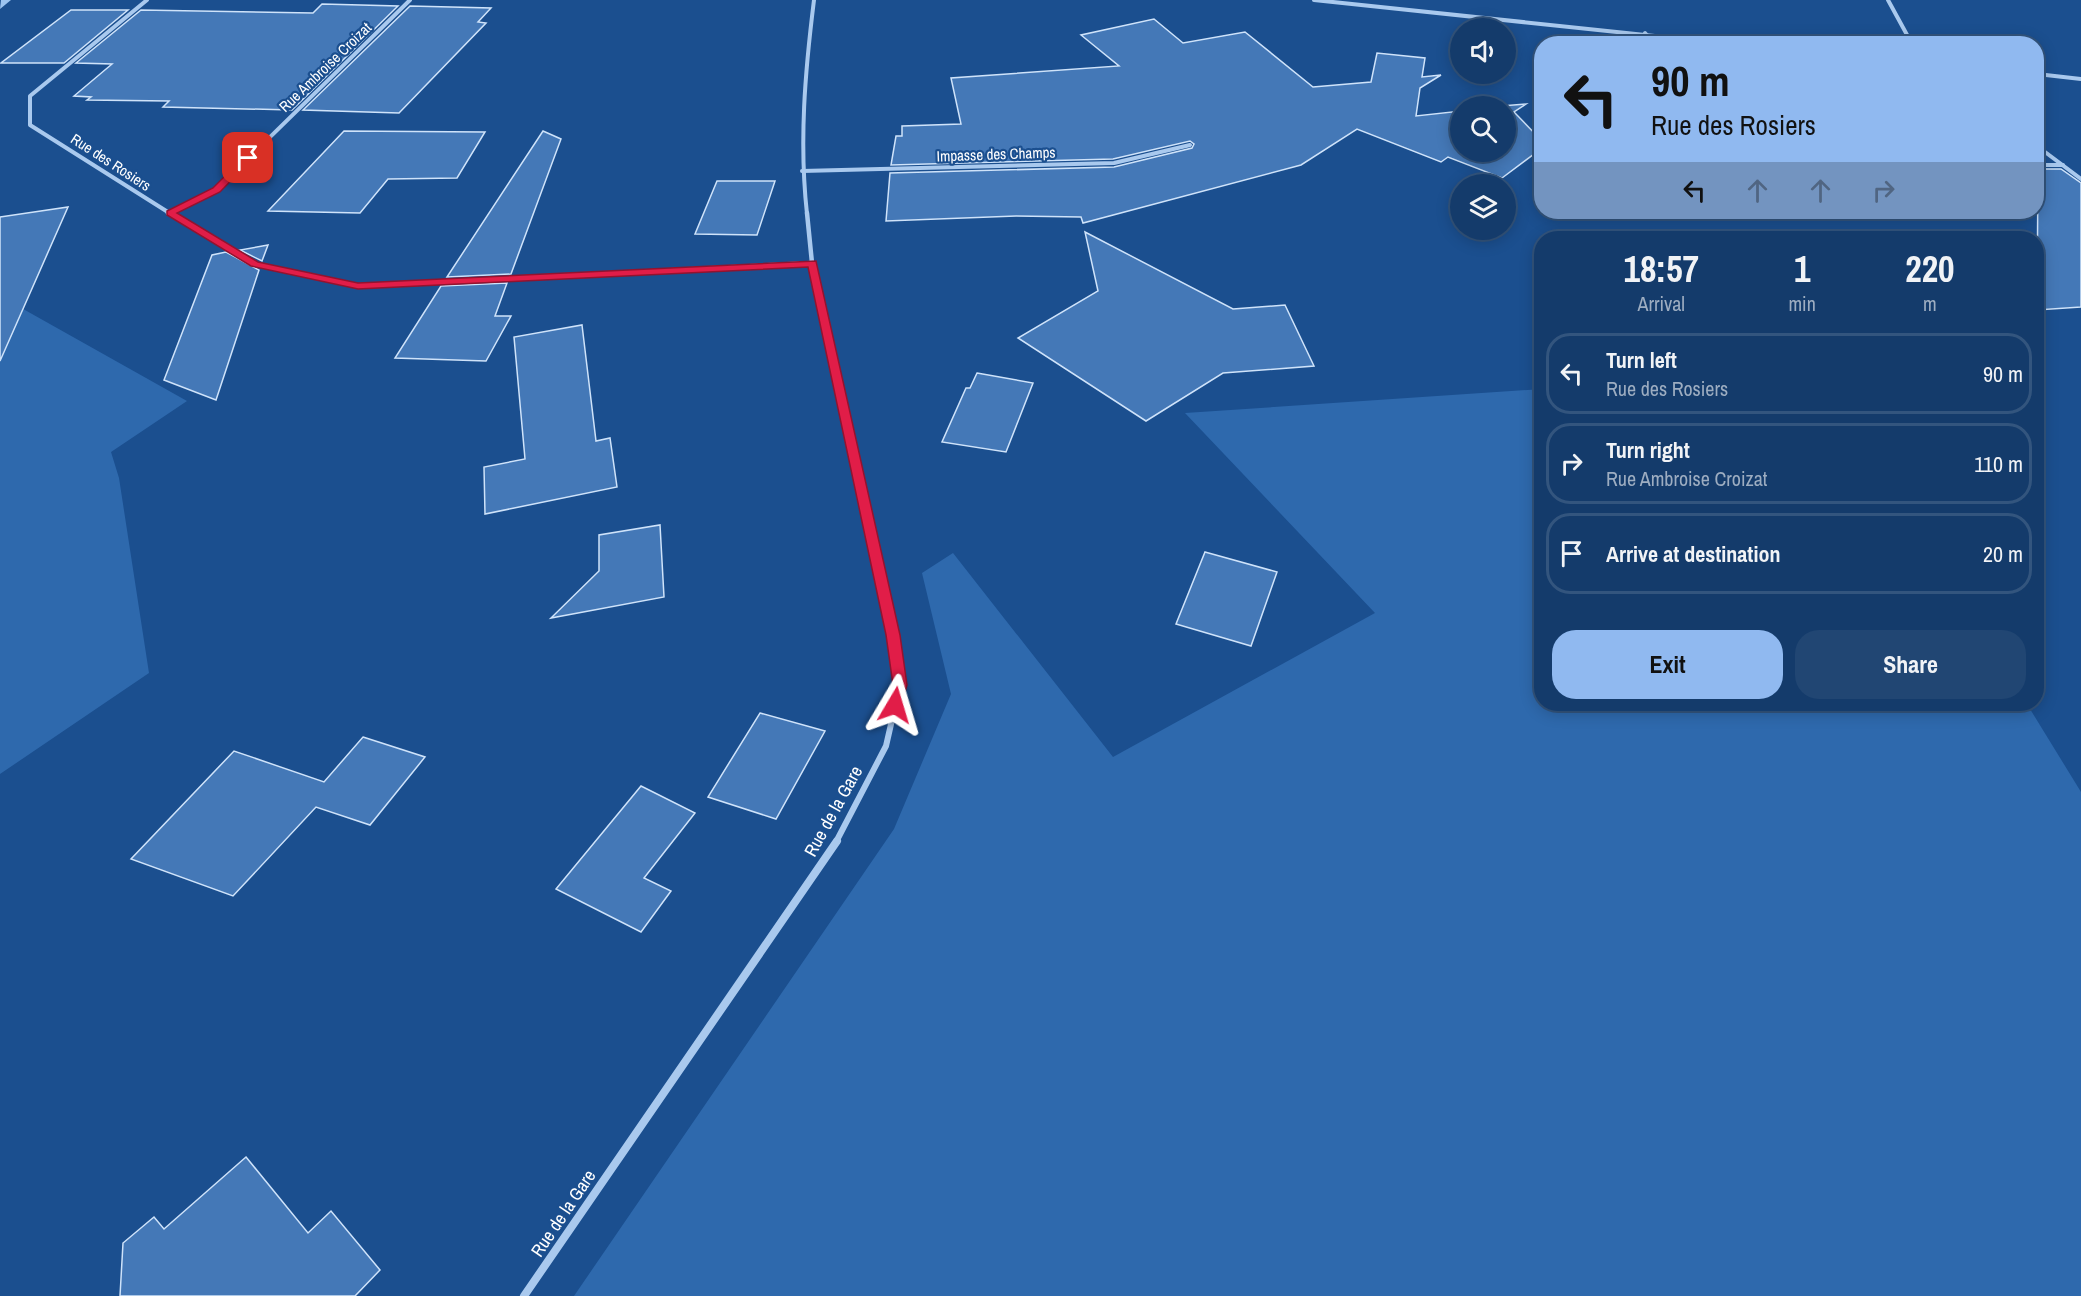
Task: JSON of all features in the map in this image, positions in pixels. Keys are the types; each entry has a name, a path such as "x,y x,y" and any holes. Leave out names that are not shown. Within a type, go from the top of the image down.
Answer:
{"street":[{"name":"Rue des Rosiers","path":"147,0 30,96 30,125 136,194 255,264 358,286 812,263"},
{"name":"Rue Ambroise Croizat","path":"170,213 216,190 410,0"},
{"name":"Rue de la Gare","path":"524,1296 838,840 886,746 900,685 893,635 812,263 802,171 804,78 814,0"},
{"path":"1314,0 1668,36"},
{"path":"1888,0 1908,36"},
{"path":"1644,33 1647,36"},
{"path":"2044,75 2081,79"},
{"name":"Impasse des Champs","path":"802,171 1114,163 1190,145"},
{"path":"2044,152 2081,179"},
{"path":"2044,165 2063,165"}],"shaded area":[{"path":"0,296 187,401 111,452 119,478 149,673 0,774"},
{"path":"1534,390 1534,711 2031,711 2081,792 2081,1296 574,1296 894,829 951,694 922,573 953,553 1113,757 1375,613 1185,413"}],"building":[{"path":"322,4 398,6 292,110 163,107 169,101 87,100 91,97 74,96 112,64 76,63 141,10 313,13"},
{"path":"410,6 491,8 478,22 486,23 399,113 303,110"},
{"path":"71,10 128,10 64,63 1,63"},
{"path":"1154,19 1183,43 1245,32 1313,87 1371,82 1377,53 1425,58 1422,77 1441,75 1420,88 1416,116 1450,112 1450,158 1441,162 1357,129 1301,165 1083,223 1081,217 1016,216 886,221 890,173 1114,167 1192,148 1194,144 1190,141 1113,159 891,165 896,136 902,136 902,126 961,124 951,78 1119,66 1081,35"},
{"path":"1526,104 1516,111 1516,105"},
{"path":"1516,114 1534,133 1534,154 1507,174 1492,174 1461,162 1516,162"},
{"path":"344,131 485,132 457,178 388,179 360,213 268,211"},
{"path":"543,131 561,139 511,274 447,277"},
{"path":"2044,169 2061,169 2081,183 2081,307 2044,310 2044,231 2038,231 2038,219 2044,219"},
{"path":"717,181 775,181 757,235 695,234"},
{"path":"68,207 0,361 0,217"},
{"path":"1085,232 1233,309 1285,305 1314,366 1223,373 1146,421 1018,338 1098,291"},
{"path":"268,245 262,261 240,250"},
{"path":"226,252 259,270 216,400 164,380 212,255"},
{"path":"507,283 495,316 511,316 486,361 395,358 441,286"},
{"path":"582,325 596,441 610,438 617,487 485,514 484,467 525,459 514,337"},
{"path":"977,373 1033,383 1006,452 942,442 966,388 970,388"},
{"path":"660,525 664,597 551,618 599,571 599,535"},
{"path":"1205,552 1277,572 1251,646 1176,624"},
{"path":"760,713 825,731 776,819 708,797"},
{"path":"363,737 425,757 370,825 316,807 233,896 131,859 234,751 324,782"},
{"path":"641,786 695,813 644,878 671,891 641,932 556,889"},
{"path":"246,1157 308,1233 331,1211 380,1270 355,1296 120,1296 123,1243 154,1217 164,1229"}],"waterway":[{"path":"0,6 6,0"}],"route":[{"path":"248,158 216,190 170,213 255,264 358,286 812,263 893,635 900,685 895,705"}]}
